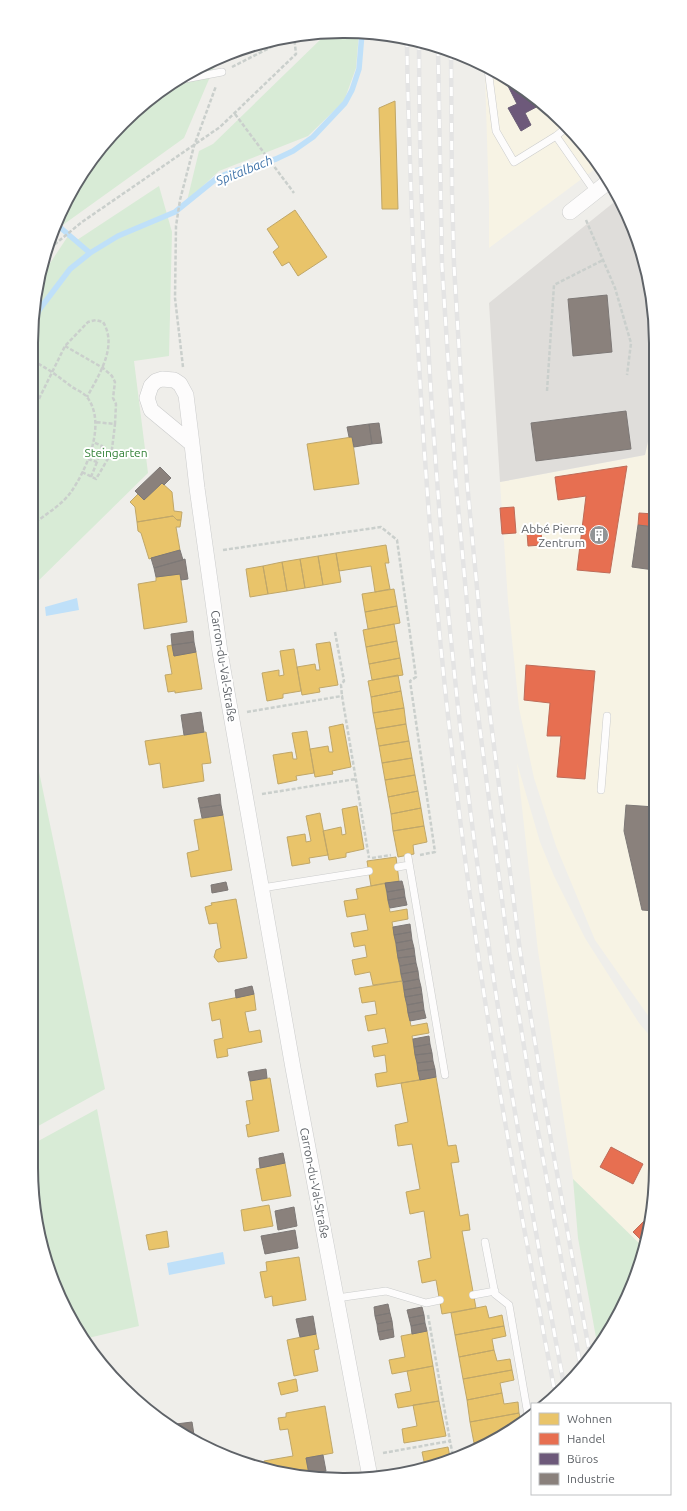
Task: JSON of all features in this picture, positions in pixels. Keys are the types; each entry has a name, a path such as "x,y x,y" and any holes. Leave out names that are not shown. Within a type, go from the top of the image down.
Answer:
{"street":[{"path":"575,209 604,185"},
{"path":"186,395 180,384 174,380 162,379 156,381 151,386 146,398 151,410 192,444"},
{"name":"Carron-du-Val-Straße","path":"186,395 220,652 293,1068 369,1471"}],"lane":[{"path":"194,77 222,72"},
{"path":"489,75 496,131 514,162 563,130"},
{"path":"556,136 595,192"},
{"path":"601,790 607,716"},
{"path":"408,857 445,1075"},
{"path":"398,867 409,865"},
{"path":"262,888 369,871"},
{"path":"485,1242 495,1294 508,1305 527,1411"},
{"path":"337,1298 386,1291 426,1303 440,1300"},
{"path":"473,1295 495,1291"}],"path":[{"path":"54,246 78,226 220,127 296,54 295,42"},
{"path":"186,395 176,298 176,226 180,200 194,146 207,108 222,72 272,46"},
{"path":"235,114 294,193"},
{"path":"575,209 603,260 614,288 631,343 627,375"},
{"path":"547,391 554,285 603,260"},
{"path":"38,401 65,346 88,322 96,320 103,322 107,329 108,345 103,368 87,396"},
{"path":"65,346 103,368 112,376 115,382 113,398 116,404 115,424 110,457 96,479 82,472"},
{"path":"38,364 87,396 94,410 95,422 93,442 82,472 70,492 63,500 38,520"},
{"path":"95,422 115,424"},
{"path":"91,476 102,446 93,442"},
{"path":"88,459 97,462"},
{"path":"206,552 381,527 397,540 416,677 410,681 435,852 408,857"},
{"path":"335,632 344,681 340,684 369,859"},
{"path":"232,714 342,696"},
{"path":"245,797 356,779"},
{"path":"426,1303 452,1453"},
{"path":"366,1456 450,1441"}],"shaded area":[{"path":"487,74 513,89 545,114 560,127 595,169 489,248 489,204 485,75"},
{"path":"614,202 626,227 639,264 646,304 649,344 649,437 645,455 500,482 489,303"},
{"path":"649,437 649,1017 595,940 556,846 534,778 519,708 508,601 500,482 645,455"},
{"path":"517,763 540,842 554,876 585,938 639,1023 649,1035 649,1168 646,1207 640,1244 573,1179 538,951"}],"green space":[{"path":"321,39 359,39 356,68 344,101 308,136 219,171 187,201 199,151 213,144"},
{"path":"214,67 184,138 62,226 89,174 127,127 174,89"},
{"name":"Steingarten","path":"159,186 172,232 169,356 134,361 148,473 38,581 38,344 41,304 47,267 68,236 77,240"},
{"path":"38,767 105,1089 38,1126"},
{"path":"97,1109 139,1326 90,1338 79,1320 61,1284 48,1247 39,1187 38,1141"},
{"path":"573,1179 640,1244 626,1284 596,1339 578,1238"}],"water":[{"path":"77,598 79,610 46,616 45,607"},
{"path":"223,1252 225,1264 169,1275 167,1263"}],"building: Wohnen":[{"path":"395,101 398,209 382,209 379,108"},
{"path":"295,210 327,257 298,276 289,262 282,266 273,252 279,247 267,229"},
{"path":"352,437 359,484 314,490 307,444"},
{"path":"162,483 172,492 174,511 182,512 181,520 177,520 173,516 137,522 135,507 130,502 138,494 144,500"},
{"path":"173,516 177,520 181,520 180,527 176,527 180,550 149,559 141,533 138,531 137,522"},
{"path":"386,545 389,563 385,563 390,589 375,592 371,566 339,571 336,553"},
{"path":"336,553 341,582 323,585 318,556"},
{"path":"318,556 323,585 305,588 300,559"},
{"path":"300,559 305,588 287,591 282,562"},
{"path":"282,562 287,591 268,594 263,566"},
{"path":"263,566 268,594 250,597 246,569"},
{"path":"180,574 187,622 144,629 138,584 156,581 156,577"},
{"path":"394,589 397,606 365,612 362,594"},
{"path":"397,606 400,623 368,629 365,612"},
{"path":"394,624 397,641 366,647 363,630"},
{"path":"397,641 400,658 369,664 366,647"},
{"path":"330,642 338,685 319,688 320,692 302,695 297,667 315,664 316,670 320,670 316,644"},
{"path":"172,645 174,656 196,652 202,689 175,693 175,691 168,692 165,675 172,674 167,646"},
{"path":"294,649 301,691 283,694 283,698 267,701 262,673 279,670 279,676 284,675 280,651"},
{"path":"400,658 403,675 372,680 369,664"},
{"path":"398,675 401,691 371,697 368,681"},
{"path":"401,691 404,708 373,713 371,697"},
{"path":"404,708 406,724 376,729 373,713"},
{"path":"343,724 351,767 332,771 333,774 315,777 310,749 328,746 329,752 333,752 329,727"},
{"path":"406,724 409,741 379,746 376,729"},
{"path":"307,731 314,773 296,776 297,780 278,784 273,755 292,752 293,759 297,759 292,733"},
{"path":"206,732 211,763 202,764 204,781 163,788 160,763 149,765 145,741"},
{"path":"409,741 412,758 382,763 379,746"},
{"path":"412,758 415,775 385,780 382,763"},
{"path":"415,775 418,791 388,797 385,780"},
{"path":"418,791 421,808 391,814 388,797"},
{"path":"357,806 364,849 346,853 346,857 329,860 323,831 341,827 342,835 346,834 342,809"},
{"path":"421,808 424,826 393,831 391,814"},
{"path":"320,813 328,855 309,858 310,863 292,866 287,837 305,834 306,842 311,841 306,816"},
{"path":"223,815 232,870 191,877 187,853 199,850 194,820"},
{"path":"424,826 427,842 413,845 414,854 398,857 393,831"},
{"path":"396,857 399,881 371,886 367,861"},
{"path":"385,883 390,912 407,909 408,919 392,922 402,981 373,985 370,972 355,975 352,960 367,957 365,945 354,947 351,933 368,930 365,914 347,917 344,901 358,899 356,889"},
{"path":"236,899 247,958 218,962 214,957 216,950 221,948 217,923 209,924 205,907 212,905 211,903"},
{"path":"402,981 411,1026 427,1023 429,1033 412,1036 420,1080 377,1087 375,1074 387,1072 385,1055 374,1057 372,1046 388,1043 385,1028 368,1031 365,1016 377,1014 375,1001 362,1003 359,988"},
{"path":"254,994 256,1010 245,1012 249,1032 260,1030 262,1042 227,1049 228,1056 217,1058 214,1040 223,1038 220,1019 212,1021 209,1003"},
{"path":"436,1077 448,1146 456,1145 459,1162 451,1163 460,1216 468,1214 470,1230 462,1231 476,1308 442,1314 436,1280 422,1283 418,1261 431,1258 424,1211 410,1214 406,1192 420,1189 412,1144 398,1146 395,1125 408,1122 401,1083"},
{"path":"270,1078 279,1131 248,1137 246,1125 250,1124 246,1101 253,1100 250,1081"},
{"path":"285,1163 291,1196 262,1201 256,1169"},
{"path":"269,1205 273,1226 244,1231 241,1210"},
{"path":"167,1231 169,1247 149,1250 146,1235"},
{"path":"299,1257 306,1300 273,1306 272,1296 265,1298 260,1272 267,1271 266,1262"},
{"path":"486,1306 489,1318 502,1315 504,1326 455,1335 451,1313"},
{"path":"504,1326 506,1336 492,1339 494,1350 459,1357 455,1335"},
{"path":"427,1331 433,1366 392,1374 389,1360 405,1357 401,1336"},
{"path":"316,1334 319,1349 314,1350 318,1371 294,1376 287,1340"},
{"path":"494,1350 497,1361 510,1359 512,1370 463,1379 459,1357"},
{"path":"433,1366 439,1401 398,1408 395,1394 411,1391 407,1371"},
{"path":"512,1370 514,1380 500,1383 502,1393 467,1400 463,1379"},
{"path":"296,1379 298,1391 281,1395 278,1383"},
{"path":"502,1393 504,1404 518,1402 519,1413 470,1422 467,1400"},
{"path":"439,1401 446,1436 404,1443 402,1429 417,1426 413,1405"},
{"path":"325,1406 333,1453 306,1458 308,1470 264,1463 264,1461 293,1456 288,1429 280,1430 278,1418 286,1417 286,1413"},
{"path":"519,1413 520,1417 496,1432 474,1443 470,1422"},
{"path":"448,1447 449,1454 424,1463 422,1452"}],"building: Handel":[{"name":"Abbé Pierre Zentrum","path":"627,466 610,573 577,570 586,496 558,500 555,477"},
{"path":"514,507 516,533 502,534 500,508"},
{"path":"639,513 649,514 649,526 638,525"},
{"path":"541,531 542,545 528,546 527,532"},
{"path":"526,665 595,671 585,779 557,777 561,736 547,736 550,703 524,700"},
{"path":"611,1147 643,1164 633,1184 600,1167"},
{"path":"644,1221 640,1240 633,1232"}],"building: Büros":[{"path":"508,86 536,107 525,113 531,125 521,131 508,108 517,104"}],"building: Industrie":[{"path":"607,295 612,352 573,356 568,299"},
{"path":"626,411 631,449 536,461 531,423"},
{"path":"379,423 382,443 372,444 369,424"},
{"path":"369,424 372,444 354,447 352,437 349,437 347,427"},
{"path":"160,467 171,478 164,485 162,483 144,500 135,491"},
{"path":"638,525 649,526 649,569 632,567"},
{"path":"180,550 183,560 154,568 151,558"},
{"path":"185,559 188,579 181,580 180,574 156,577 154,568"},
{"path":"193,631 194,642 172,645 171,634"},
{"path":"194,642 196,652 174,656 172,645"},
{"path":"201,712 204,732 184,735 181,715"},
{"path":"220,794 221,805 200,808 198,798"},
{"path":"221,805 223,815 202,818 200,808"},
{"path":"626,805 649,807 649,911 642,910 624,831"},
{"path":"402,881 404,889 387,892 385,883"},
{"path":"226,882 228,890 212,893 211,885"},
{"path":"404,889 405,897 388,900 387,892"},
{"path":"405,897 407,905 390,908 388,900"},
{"path":"410,924 411,932 394,935 393,927"},
{"path":"411,932 412,940 396,943 394,935"},
{"path":"412,940 414,948 397,951 396,943"},
{"path":"414,948 415,956 398,958 397,951"},
{"path":"415,956 416,963 400,966 398,958"},
{"path":"416,963 418,971 401,974 400,966"},
{"path":"418,971 419,979 403,982 401,974"},
{"path":"419,979 421,987 404,990 403,982"},
{"path":"252,986 254,994 236,998 235,990"},
{"path":"421,987 422,994 405,997 404,990"},
{"path":"422,994 423,1002 407,1005 405,997"},
{"path":"423,1002 424,1010 408,1013 407,1005"},
{"path":"424,1010 426,1018 410,1021 408,1013"},
{"path":"429,1036 430,1044 414,1047 413,1039"},
{"path":"430,1044 432,1053 415,1055 414,1047"},
{"path":"432,1053 433,1061 417,1063 415,1055"},
{"path":"433,1061 435,1069 418,1071 417,1063"},
{"path":"266,1069 267,1078 250,1081 248,1072"},
{"path":"435,1069 436,1077 420,1080 418,1071"},
{"path":"283,1153 285,1163 260,1168 259,1158"},
{"path":"294,1207 297,1226 278,1230 275,1211"},
{"path":"295,1230 298,1248 265,1254 261,1236"},
{"path":"388,1304 390,1313 375,1316 374,1307"},
{"path":"422,1307 424,1315 409,1318 407,1310"},
{"path":"390,1313 392,1321 377,1324 375,1316"},
{"path":"424,1315 425,1323 411,1326 409,1318"},
{"path":"313,1316 316,1334 300,1337 296,1319"},
{"path":"392,1321 393,1329 378,1332 377,1324"},
{"path":"425,1323 427,1331 412,1334 411,1326"},
{"path":"393,1329 394,1337 380,1340 378,1332"},
{"path":"192,1422 194,1433 191,1432 177,1424"},
{"path":"323,1455 326,1471 308,1470 306,1458"}],"waterway":[{"name":"Spitalbach","path":"41,308 70,269 90,253 118,236 175,212 217,178 231,172 276,159 293,151 313,137 345,103 352,90 359,69 362,39"},
{"path":"61,228 90,253"}],"railway":[{"path":"407,45 413,254 428,505 442,664 460,823 490,1033 554,1389"},
{"path":"419,47 421,179 429,363 440,524 457,697 470,812 497,999 529,1192 563,1380"},
{"path":"438,53 442,266 456,484 475,691 509,954 535,1114 580,1361"},
{"path":"451,58 454,265 467,482 486,683 520,951 551,1140 589,1349"}],"place":[{"name":"Abbé Pierre Zentrum","path":"599,535"}]}
